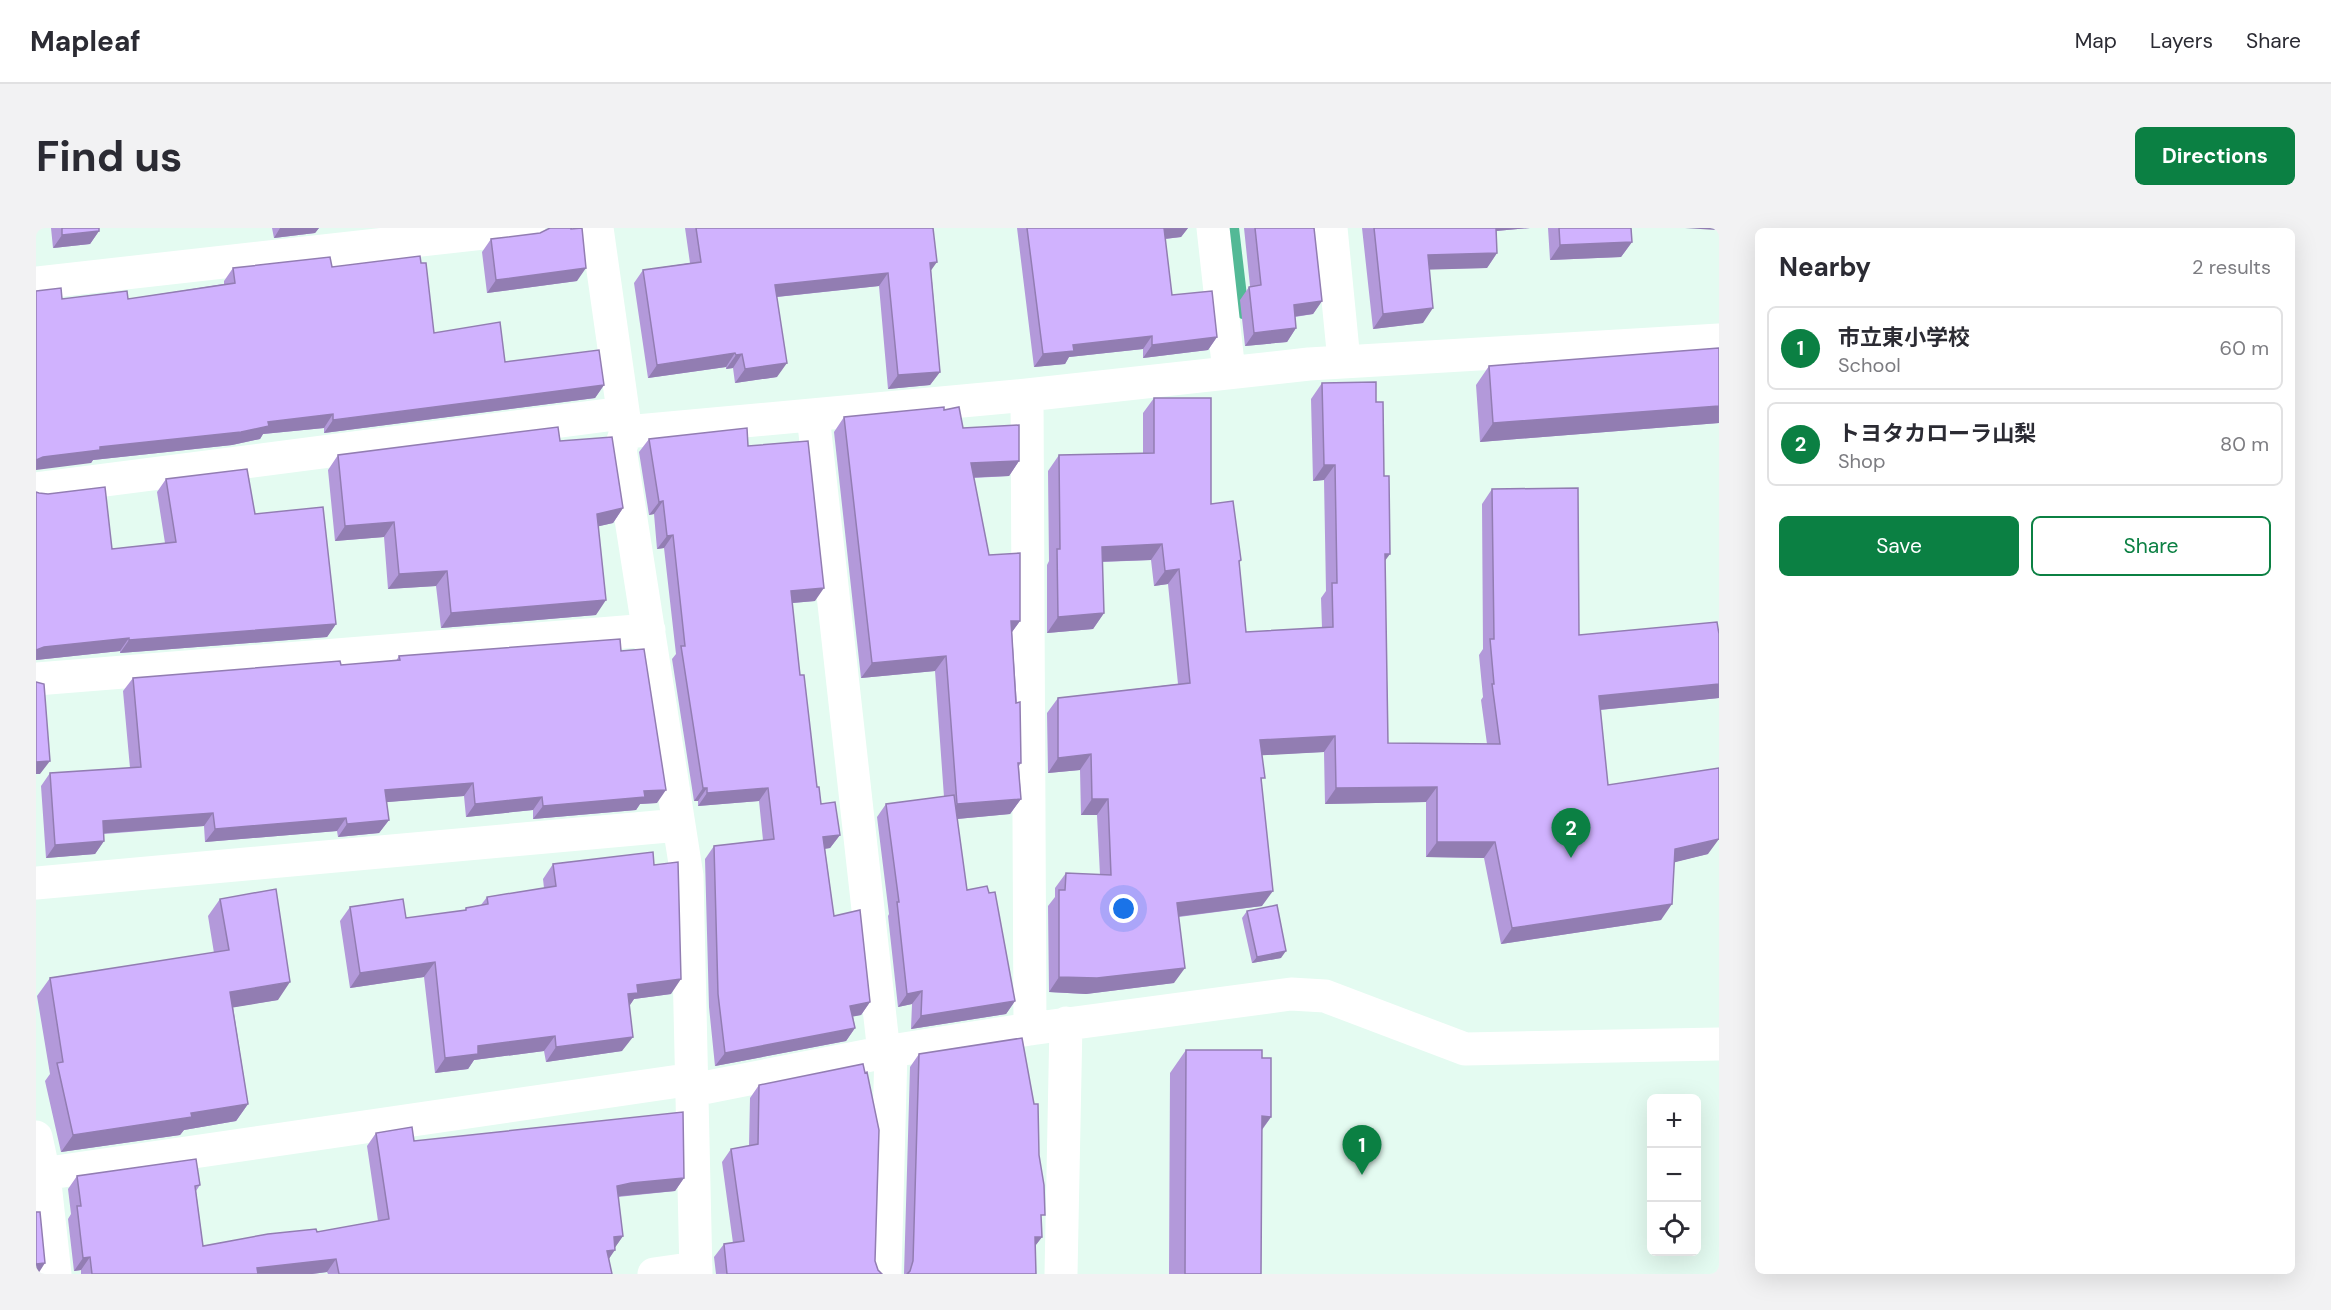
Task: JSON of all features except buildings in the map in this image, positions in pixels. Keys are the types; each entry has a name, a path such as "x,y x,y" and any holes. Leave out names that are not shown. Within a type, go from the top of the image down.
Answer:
{"street":[{"path":"36,283 529,228"},
{"path":"597,228 624,422 620,449 687,876 696,1271 654,1274"},
{"path":"1213,228 1229,372"},
{"path":"1331,228 1344,361"},
{"path":"36,489 624,422 813,415 1344,361 1719,340"},
{"path":"1027,395 1030,1029"},
{"path":"813,415 888,1052 885,1274"},
{"path":"36,679 649,630"},
{"path":"36,883 679,825"},
{"path":"40,1175 693,1085 1066,1023 1291,994 1325,996 1466,1049 1719,1044"},
{"path":"1061,1274 1066,1023"},
{"path":"36,1137 55,1274"}],"waterway":[{"path":"1233,228 1243,313"}],"place":[{"name":"トヨタカローラ山梨","path":"1571,858"},
{"name":"市立東小学校","path":"1362,1175"}]}
